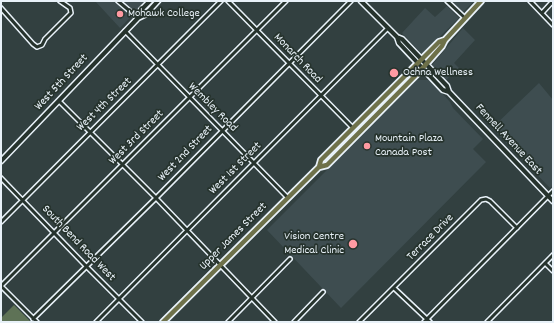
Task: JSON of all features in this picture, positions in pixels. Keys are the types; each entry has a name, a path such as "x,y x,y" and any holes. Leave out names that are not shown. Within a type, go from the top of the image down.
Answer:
{"main road":[{"name":"West 5th Street","path":"138,18 141,10 150,1"},
{"name":"West 5th Street","path":"1,161 125,31 138,18 146,14 158,1"},
{"name":"Fennell Avenue East","path":"362,1 396,37 402,39 443,90 449,92 553,201"},
{"name":"Upper James Street","path":"319,167 327,165 422,64 439,42 445,40 481,1"},
{"name":"Upper James Street","path":"163,322 319,167 321,160 353,128 422,64"}],"street":[{"path":"1,8 37,47 42,45 45,39 71,13 70,8 60,1"},
{"path":"118,1 138,18"},
{"name":"West 4th Street","path":"1,222 222,1"},
{"name":"Monarch Road","path":"228,1 353,128"},
{"name":"West 3rd Street","path":"1,286 286,1"},
{"name":"West 2nd Street","path":"34,319 351,1"},
{"path":"448,1 465,18"},
{"path":"530,1 553,25"},
{"path":"542,13 553,2"},
{"name":"West 1st Street","path":"96,322 388,28"},
{"name":"Wembley Road","path":"125,31 288,198"},
{"path":"59,101 156,198 275,322"},
{"name":"South Bend Road West","path":"1,178 142,322"},
{"path":"394,288 427,321 553,191"},
{"name":"Terrace Drive","path":"359,322 481,200 486,199 490,201 517,228"},
{"path":"487,322 553,255"},
{"path":"228,322 290,259"},
{"path":"545,263 553,271"},
{"path":"1,286 36,322"},
{"path":"294,322 323,292"}],"shaded area":[{"name":"Mohawk College","path":"95,1 146,1 120,28"},
{"path":"451,1 474,1 463,12"},
{"path":"447,6 459,18 422,54 402,33 425,8 435,17"},
{"path":"463,28 475,40 454,63 459,68 446,80 432,65"},
{"path":"417,80 430,80 450,102 453,108 483,139 473,149 486,162 341,308 267,230"},
{"path":"539,83 553,100 553,185 550,188 492,128"}],"green space":[{"path":"14,305 31,322 1,322 1,318"}],"place":[{"name":"Mohawk College","path":"120,14"},
{"name":"Ochna Wellness","path":"394,73"},
{"name":"Mountain Plaza Canada Post","path":"367,146"},
{"name":"Vision Centre Medical Clinic","path":"353,244"}]}
